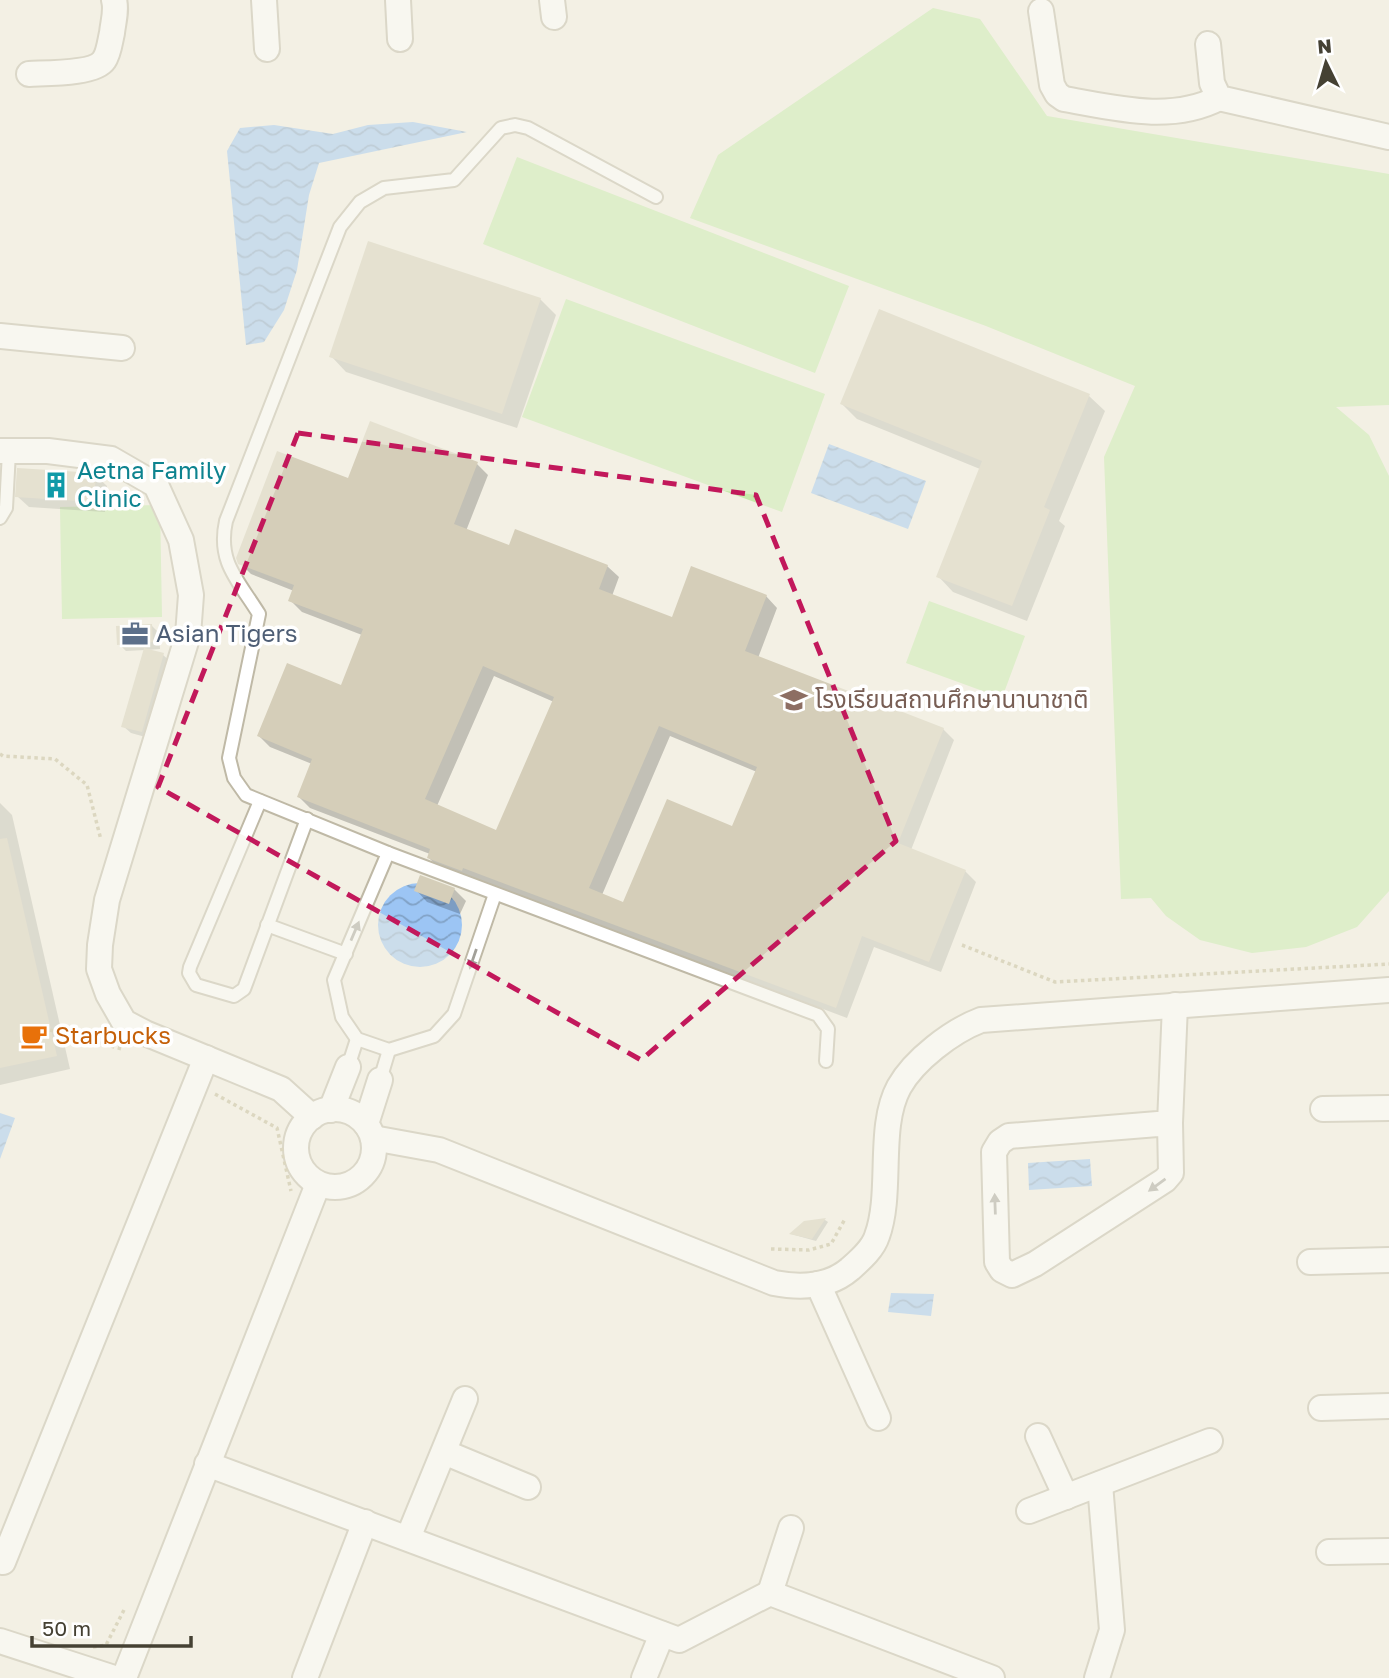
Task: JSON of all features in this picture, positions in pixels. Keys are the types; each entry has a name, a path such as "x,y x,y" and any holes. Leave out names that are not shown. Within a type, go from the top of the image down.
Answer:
{"street":[{"path":"29,74 83,70 98,66 105,59 111,38 116,7 114,0"},
{"path":"264,0 267,49"},
{"path":"398,0 400,39"},
{"path":"1041,11 1052,85 1064,99 1119,108 1170,112 1202,107 1219,98 1389,137"},
{"path":"1208,44 1212,83 1219,98"},
{"path":"0,336 122,348"},
{"path":"5,452 48,451 111,459 156,485 180,540 191,595 188,635 107,900 99,969 108,994 124,1022 281,1089 321,1113 352,1113 369,1131 439,1150 774,1283 795,1287 818,1284 844,1274 863,1257 877,1237 891,1113 899,1088 914,1067 965,1026 981,1020 1389,990"},
{"path":"1170,1123 1009,1136 1000,1142 994,1152 997,1262 1002,1270 1012,1275 1035,1264 1165,1180 1171,1173 1170,1123 1175,1004"},
{"path":"3,1562 206,1058"},
{"path":"348,1067 321,1113 299,1131 296,1151 298,1162 305,1174 318,1184 335,1187 349,1185 365,1174 372,1160 369,1131 380,1080"},
{"path":"1323,1109 1389,1108"},
{"path":"124,1678 318,1184"},
{"path":"1310,1262 1389,1260"},
{"path":"818,1284 878,1418"},
{"path":"408,1538 465,1399"},
{"path":"1321,1408 1389,1406"},
{"path":"1038,1436 1066,1497"},
{"path":"1029,1511 1210,1441"},
{"path":"443,1452 528,1487"},
{"path":"207,1464 679,1640 769,1593 791,1528"},
{"path":"1097,1678 1112,1630 1100,1484"},
{"path":"305,1678 365,1522"},
{"path":"1329,1552 1389,1551"},
{"path":"769,1593 943,1669 992,1678"},
{"path":"644,1678 662,1634"},
{"path":"2,1640 114,1678"}],"lane":[{"path":"656,197 528,128 515,125 501,128 454,180 384,188 360,202 341,227 226,521 223,537 224,558 259,614 229,758 234,778 246,795 388,853 818,1015 828,1029 826,1061"},
{"path":"0,518 6,508 5,452"},
{"path":"260,801 190,967 189,973 196,985 227,996 239,994 244,989 307,819"},
{"path":"388,853 334,980 342,1017 357,1039 389,1050 434,1036 454,1014 495,894"},
{"path":"267,925 346,954"},
{"path":"348,1067 357,1039"},
{"path":"380,1080 389,1050"}],"path":[{"path":"962,945 1055,982 1389,964"},
{"path":"50,1030 122,1049"},
{"path":"771,1249 809,1250 831,1244 845,1219"}],"highlighted area":[{"path":"298,433 756,495 896,841 641,1060 158,787"}],"green space":[{"path":"933,8 980,19 1047,116 1389,174 1389,405 1336,407 1369,435 1389,476 1389,891 1357,927 1306,947 1252,953 1200,940 1166,916 1151,898 1121,899 1104,457 1135,386 986,326 690,218 718,155"},
{"path":"517,157 849,286 815,373 483,244"},
{"path":"566,299 825,394 782,512 522,417"},
{"path":"160,505 162,617 62,619 60,507"},
{"path":"929,601 1025,636 1002,698 906,663"}],"water":[{"path":"413,122 467,132 319,163 309,195 297,270 284,310 264,342 246,345 227,151 240,128 274,125 333,134 368,125"},
{"path":"829,444 926,481 908,529 811,493"},
{"path":"420,883 436,886 450,895 459,909 462,925 459,941 450,955 436,964 420,967 404,964 390,955 381,941 378,925 381,909 390,895 404,886"},
{"path":"0,1113 15,1118 0,1159"},
{"path":"1090,1159 1092,1186 1029,1190 1028,1163"},
{"path":"891,1293 934,1294 931,1316 888,1312"}],"building":[{"path":"368,241 541,298 502,414 329,357"},
{"path":"879,309 1090,394 1044,507 1050,510 1012,606 936,577 982,461 840,404"},
{"path":"370,421 478,462 454,524 509,545 515,529 608,565 599,589 672,617 691,566 767,595 745,651 944,728 898,843 966,870 929,962 862,936 836,1008 463,868 462,871 427,858 430,849 297,797 312,759 257,736 287,663 341,685 363,629 288,601 294,585 238,564 236,558 277,451 348,478","holes":["483,666 554,697 496,830 425,799","659,726 757,767 732,826 667,799 623,902 589,888"]},
{"name":"Aetna Family Clinic","path":"17,468 96,473 94,502 15,497"},
{"name":"Asian Tigers","path":"152,624 153,642 117,645 116,626"},
{"path":"144,648 164,653 142,732 121,727"},
{"path":"7,838 57,1056 0,1068 0,839"},
{"path":"420,875 455,888 449,904 414,891"},
{"path":"826,1218 812,1239 789,1234 804,1221"}],"place":[{"name":"Aetna Family Clinic","path":"56,485"},
{"name":"Asian Tigers","path":"135,634"},
{"name":"โรงเรียนสถานศึกษานานาชาติ","path":"794,700"},
{"name":"Starbucks","path":"34,1036"}]}
